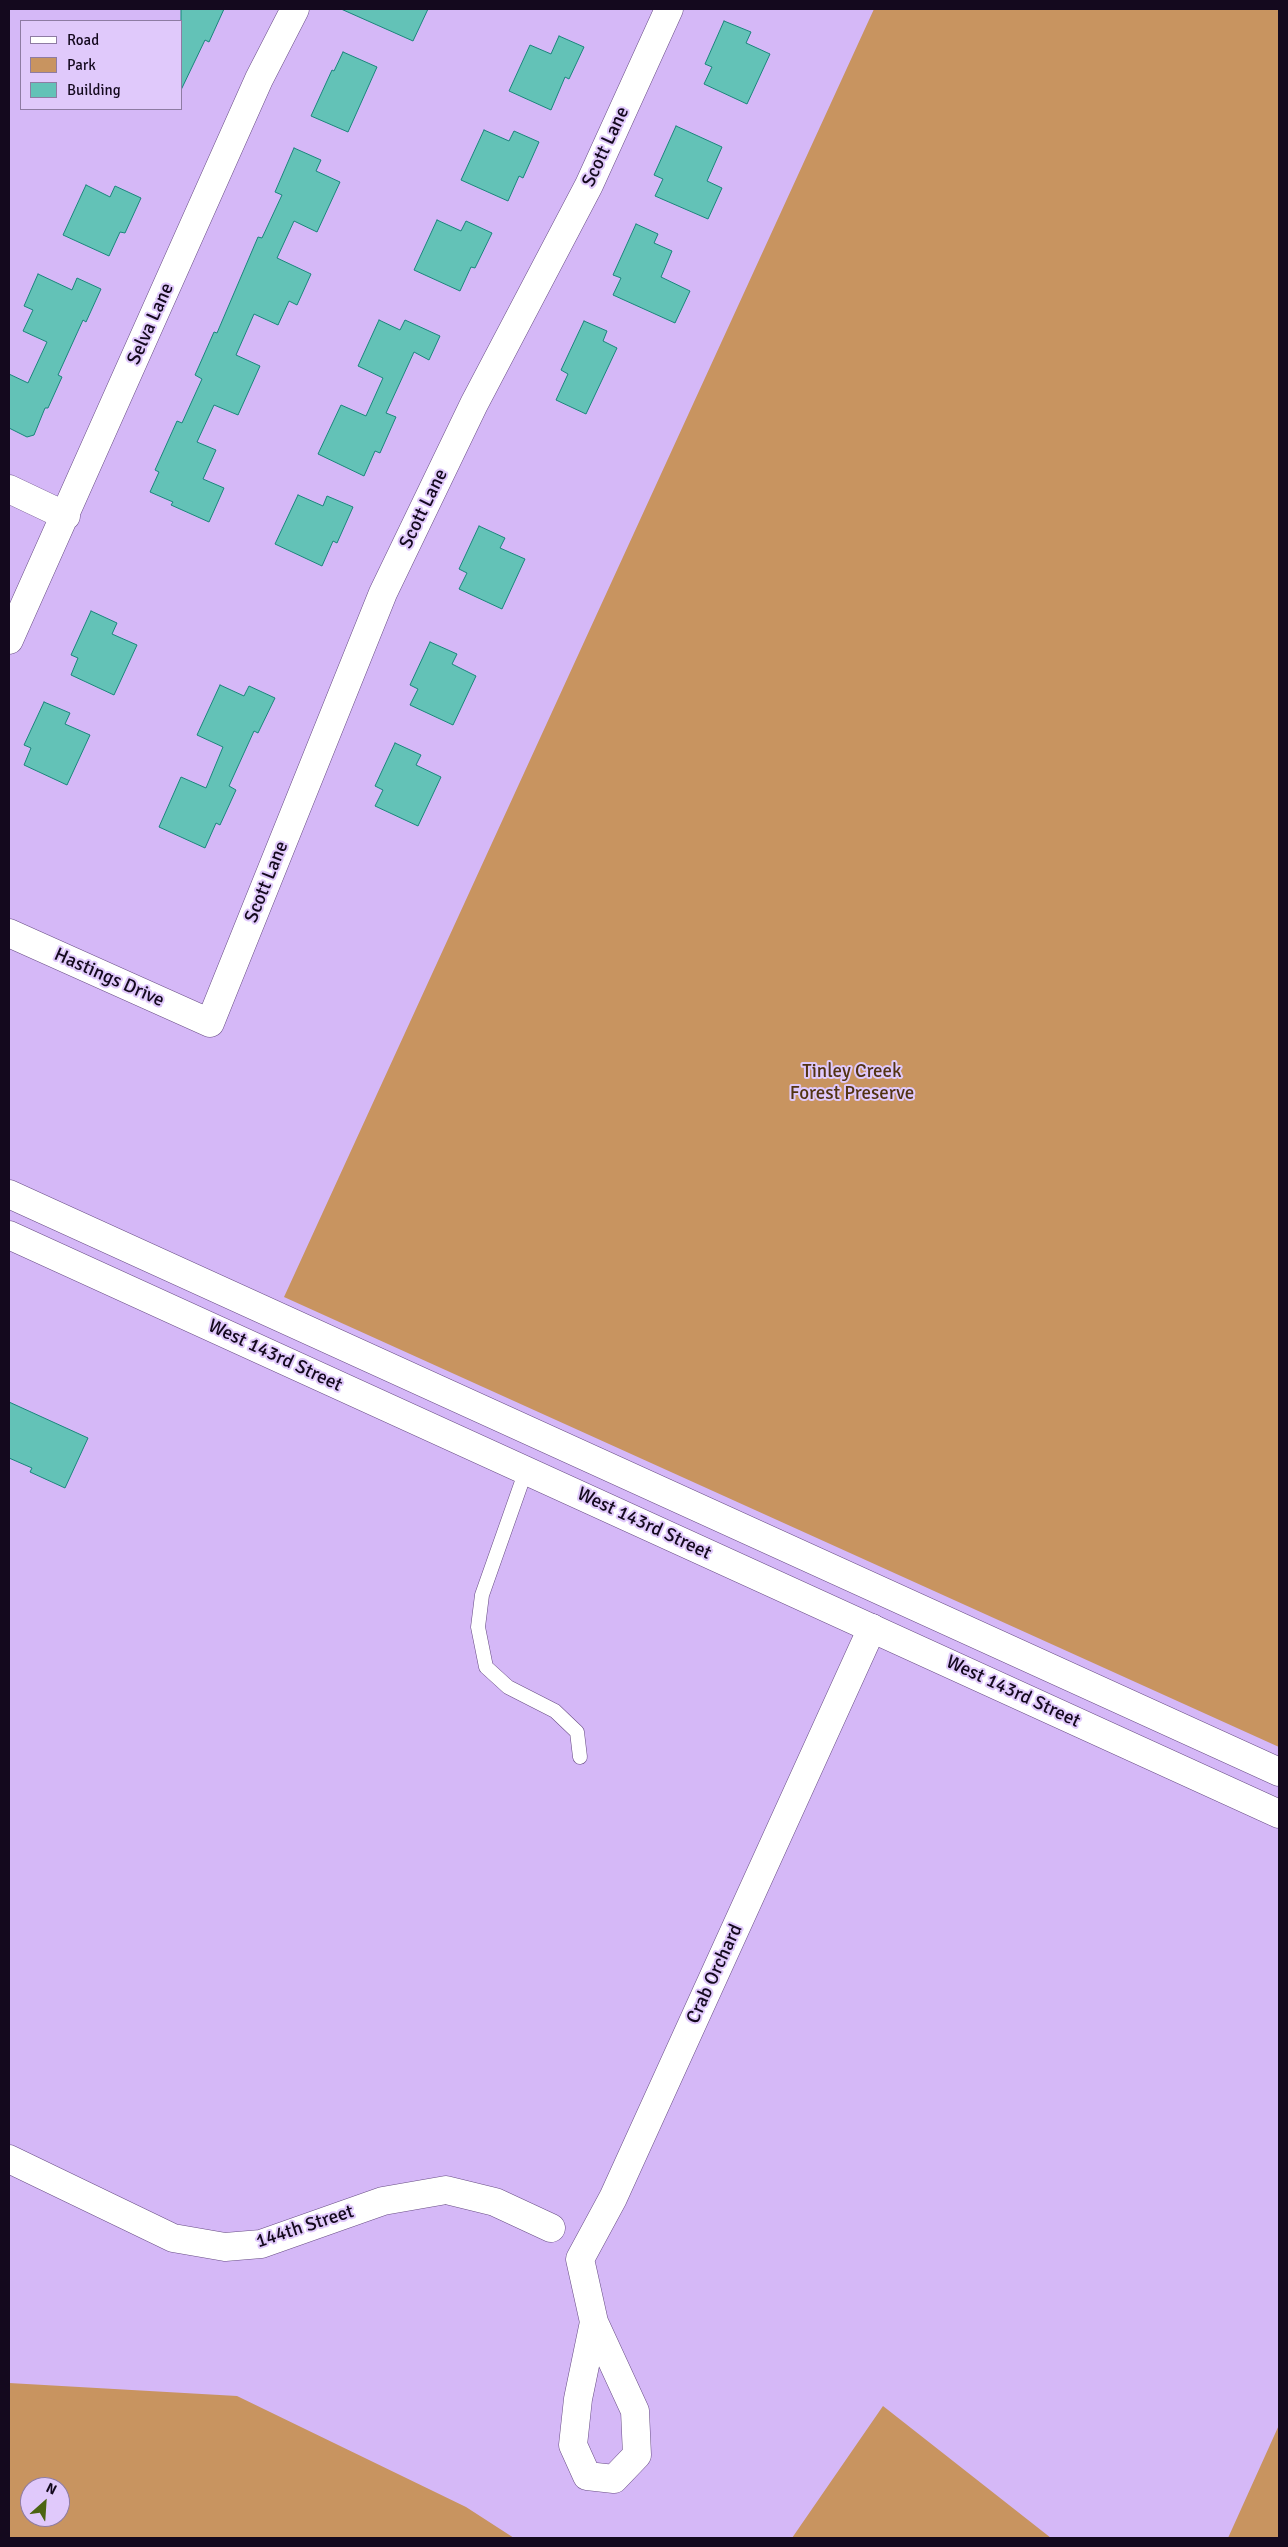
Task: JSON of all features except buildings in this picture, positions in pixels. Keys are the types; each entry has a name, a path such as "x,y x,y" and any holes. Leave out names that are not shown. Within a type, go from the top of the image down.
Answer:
{"street":[{"name":"Selva Lane","path":"9,640 66,516 259,79 295,9"},
{"name":"Scott Lane","path":"210,1023 383,593 474,404 589,185 669,9"},
{"path":"9,489 66,516"},
{"name":"Hastings Drive","path":"9,933 210,1023"},
{"name":"West 143rd Street","path":"9,1194 1279,1772"},
{"name":"West 143rd Street","path":"9,1235 1279,1814"},
{"name":"Crab Orchard","path":"594,2322 578,2399 573,2445 586,2476 614,2479 637,2455 635,2411 594,2322 580,2259 612,2198 872,1628"},
{"name":"144th Street","path":"9,2159 173,2238 225,2247 261,2244 383,2201 446,2190 495,2202 551,2228"}],"lane":[{"path":"526,1470 482,1595 478,1627 486,1668 508,1687 555,1711 577,1732 580,1757"}],"green space":[{"name":"Tinley Creek Forest Preserve","path":"874,9 1279,9 1279,1747 284,1297"},
{"path":"9,2383 237,2396 466,2507 514,2538 9,2538"},
{"path":"883,2406 1051,2538 792,2538"},
{"path":"1279,2425 1279,2538 1228,2538"}]}
